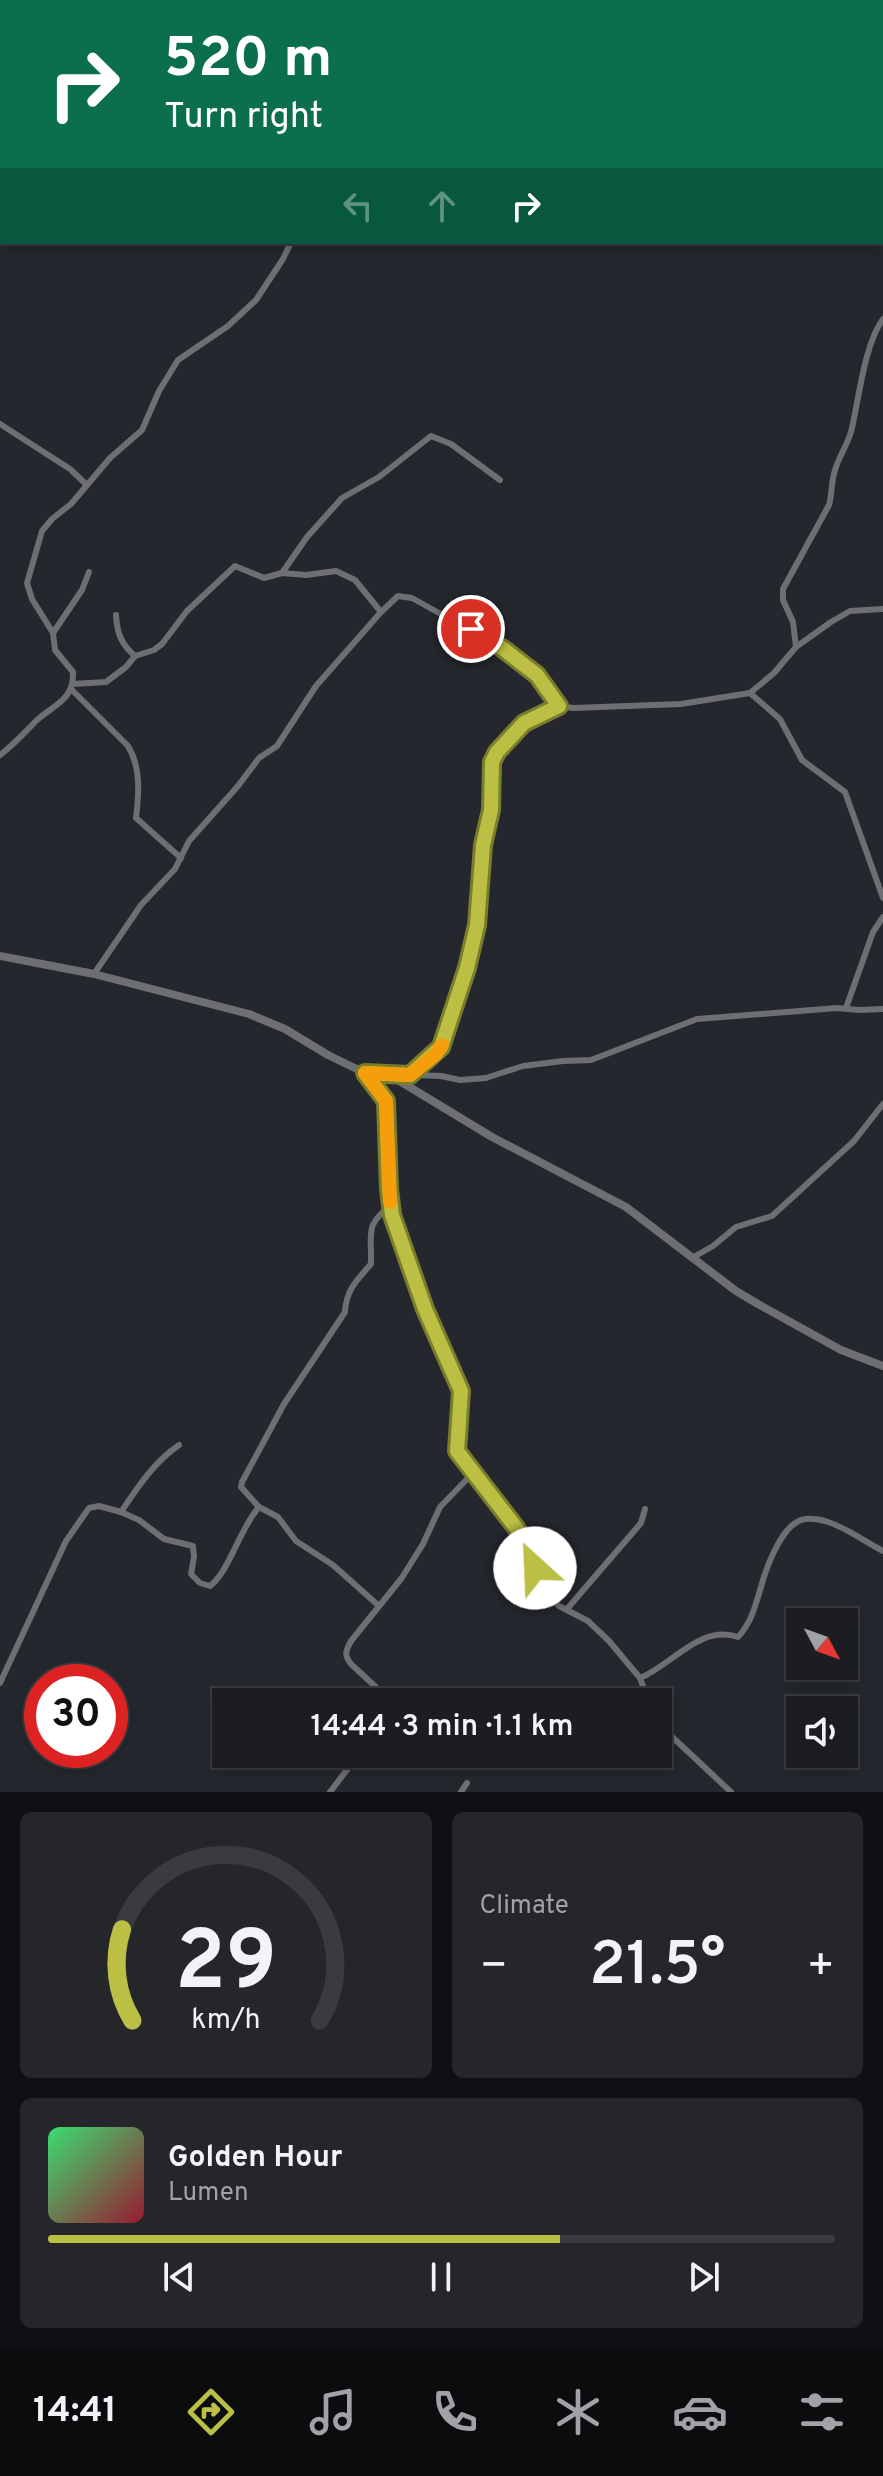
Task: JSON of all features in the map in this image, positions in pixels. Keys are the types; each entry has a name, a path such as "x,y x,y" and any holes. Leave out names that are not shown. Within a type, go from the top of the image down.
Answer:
{"street":[{"path":"0,755 18,742 37,720 65,700 72,686 73,672 55,650 53,633 32,599 27,583 42,531 110,458 142,430 159,391 178,360 245,312 264,289 290,244"},
{"path":"796,647 793,622 783,600 783,589 829,505 833,476 852,431 874,336 883,319"},
{"path":"0,424 70,469 87,485"},
{"path":"282,573 307,537 342,498 379,477 431,436 451,444 500,480"},
{"path":"72,686 106,682 135,656 154,650 187,611 235,566 264,578 282,573 306,575 333,570 355,580 381,612"},
{"path":"53,633 82,590 89,572"},
{"path":"94,974 141,905 175,869 197,830 259,758 277,746 316,686 398,596 405,595 502,648 537,675 559,706"},
{"path":"410,1075 441,1047 467,968 477,925 483,845 491,810 492,762 497,752 524,723 559,706 681,704 750,693 774,673 796,647 844,614 883,609"},
{"path":"116,615 121,640 135,656"},
{"path":"72,686 135,757 138,772 136,818 181,858"},
{"path":"750,693 780,719 802,760 842,787 883,898"},
{"path":"846,1008 873,932 883,917"},
{"path":"0,956 94,974 249,1014 285,1029 365,1073 386,1101 391,1205 396,1229 425,1309 461,1391 456,1446 461,1458 517,1529 550,1596 559,1606 588,1621 640,1678 644,1688"},
{"path":"365,1073 441,1076 460,1080 486,1078 523,1066 591,1060 697,1019 846,1008 883,1009"},
{"path":"388,1074 492,1137 626,1207 736,1291 771,1312 841,1350 883,1366"},
{"path":"692,1258 736,1227 761,1221 782,1208 854,1141 883,1104"},
{"path":"379,1606 333,1565 296,1541 278,1517 259,1507 241,1487 284,1404 339,1323 352,1284 371,1264 371,1224 391,1205"},
{"path":"121,1512 141,1483 179,1445"},
{"path":"377,1688 346,1656 351,1641 401,1579 423,1544 440,1507 473,1473"},
{"path":"0,1683 66,1541 85,1512 99,1506 121,1512 139,1520 164,1539 193,1546 191,1574 200,1583 210,1586 221,1575 244,1527 259,1507"},
{"path":"567,1609 641,1523 645,1509"},
{"path":"640,1678 664,1666 698,1641 726,1634 738,1637 747,1628 753,1614 772,1556 791,1526 799,1520 828,1522 883,1551"},
{"path":"672,1737 731,1792"},
{"path":"330,1792 348,1768"},
{"path":"461,1792 467,1783"}],"slow traffic":[{"path":"390,1202 386,1101 365,1073 410,1075 436,1054 442,1045"}],"route":[{"path":"471,629 537,675 559,706 524,723 506,741 492,762 491,810 483,845 477,925 460,993 441,1047 410,1075 365,1073 386,1101 389,1189 396,1229 425,1309 461,1391 457,1451 517,1529 535,1568"}]}
